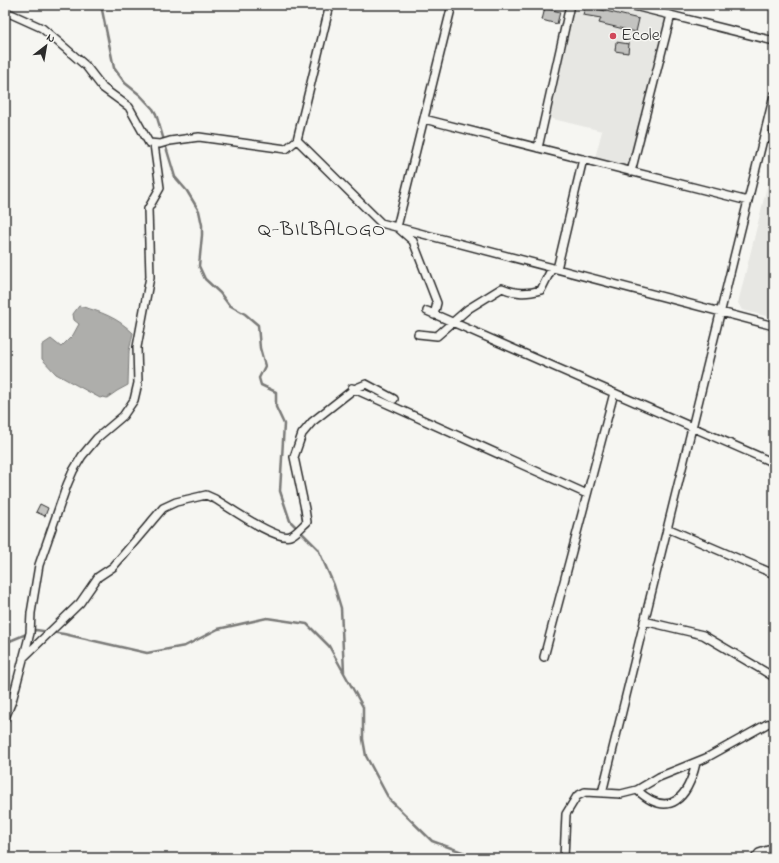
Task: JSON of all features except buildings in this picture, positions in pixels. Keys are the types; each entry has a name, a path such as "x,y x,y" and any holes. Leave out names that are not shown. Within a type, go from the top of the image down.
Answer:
{"street":[{"path":"5,14 11,14 42,28 86,66 103,88 129,107 150,143 157,144 198,137 286,149 297,140 330,5"},
{"path":"397,227 452,5"},
{"path":"538,148 570,5"},
{"path":"630,5 774,41"},
{"path":"631,172 671,15"},
{"path":"602,793 774,95"},
{"path":"424,119 748,201"},
{"path":"764,137 774,139"},
{"path":"297,140 381,223 774,326"},
{"path":"5,718 12,701 30,633 31,613 39,565 67,485 82,456 97,438 123,416 134,400 138,383 137,347 150,277 148,209 160,188 157,144"},
{"path":"418,334 437,336 468,308 502,288 514,293 532,293 541,290 555,269 583,159"},
{"path":"397,227 413,241 437,304 434,314"},
{"path":"427,311 774,463"},
{"path":"23,658 80,603 98,577 113,567 163,508 176,502 206,495 215,498 271,533 283,537 290,536 307,522 294,457 302,434 312,422 351,388 366,384 394,399"},
{"path":"351,388 587,494"},
{"path":"544,657 614,393"},
{"path":"667,528 774,574"},
{"path":"644,621 703,635 774,677"},
{"path":"564,858 566,814 577,796 585,792 621,794 637,790 659,777 696,763 730,746 767,724 774,722"},
{"path":"637,790 646,798 661,805 671,803 678,799 685,791 692,778 696,763"},
{"path":"755,858 759,853 774,848"}],"shaded area":[{"path":"570,5 630,5 671,15 631,172 594,162 602,131 545,117"},
{"path":"774,158 774,318 742,310 738,303"},
{"path":"79,306 94,310 115,319 133,333 129,351 128,385 107,398 100,398 56,374 42,359 42,345 51,339 61,347 73,335 79,324 74,320 73,314"}],"waterway":[{"path":"101,5 114,68 125,83 140,95 156,114 175,177 187,191 199,211 202,225 199,266 205,279 220,293 229,305 245,314 258,325 260,348 265,366 259,378 261,385 276,392 276,407 284,424 280,491 290,521 318,549 334,585 341,608 344,672"},
{"path":"5,643 36,630 64,634 147,653 185,646 218,629 267,618 307,624 329,646 363,707 363,739 366,756 389,799 432,841 465,853 469,858"}],"place":[{"name":"Ecole","path":"613,36"}],"district":[{"name":"Q-BILBALOGO","path":"322,230"}]}
